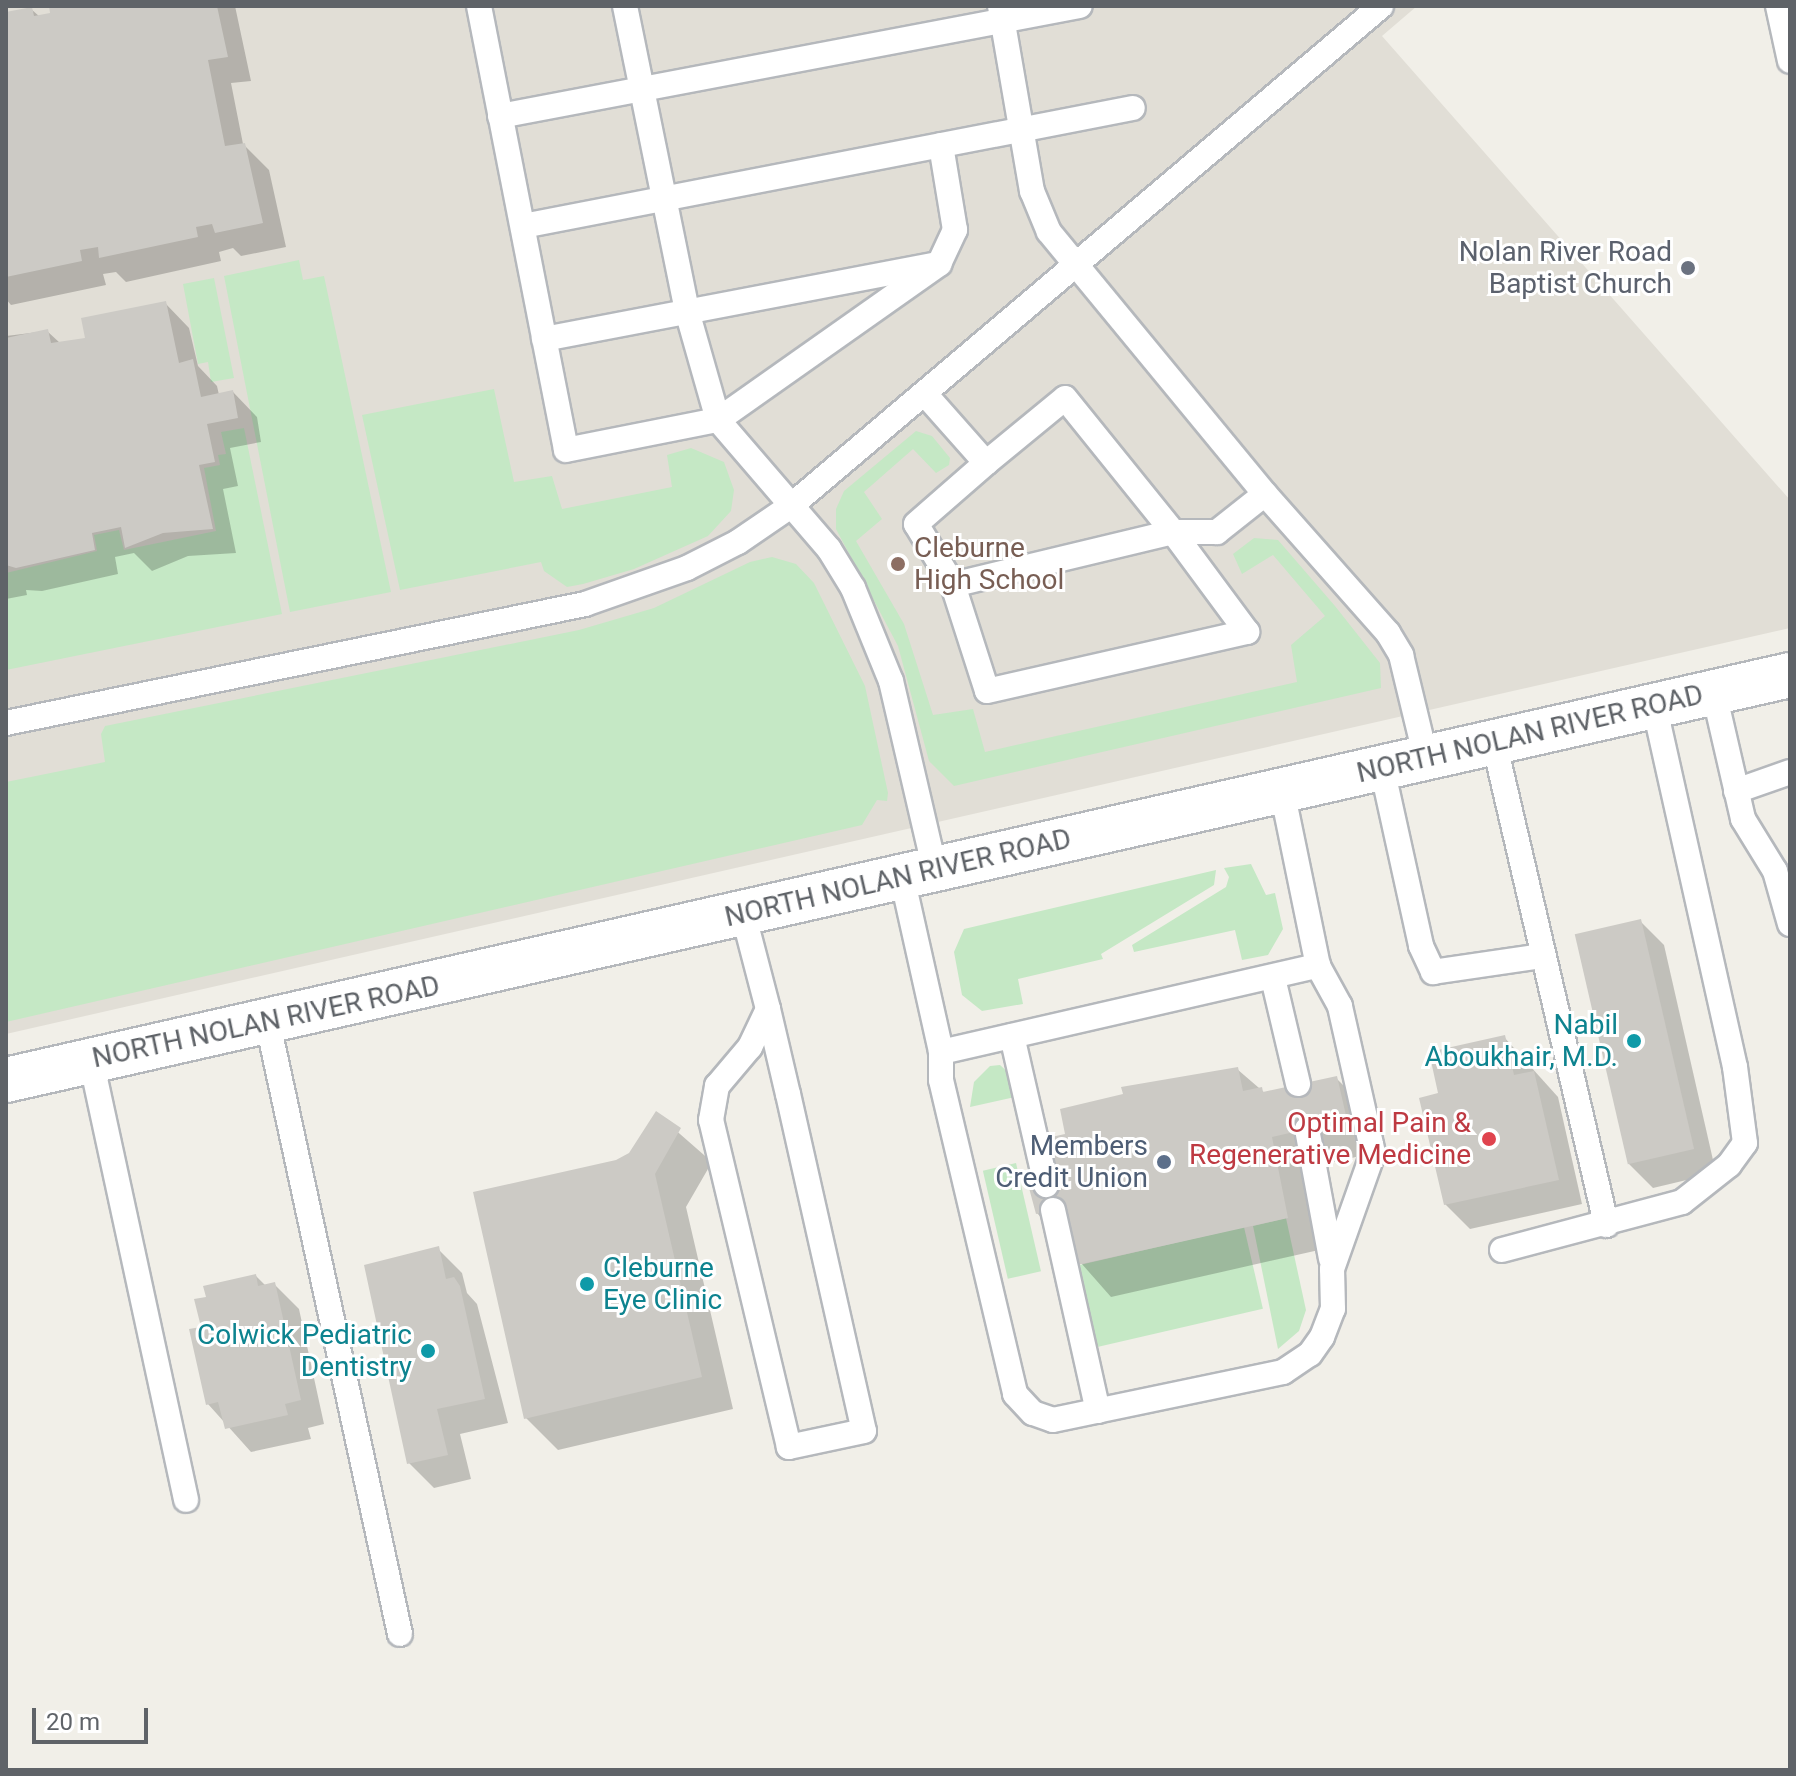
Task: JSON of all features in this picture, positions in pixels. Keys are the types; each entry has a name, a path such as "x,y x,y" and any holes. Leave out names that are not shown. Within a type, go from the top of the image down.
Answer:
{"main road":[{"name":"NORTH NOLAN RIVER ROAD","path":"6,1080 268,1024 1790,675"}],"lane":[{"path":"479,6 566,450 718,420 939,264 955,230 941,145"},
{"path":"625,6 687,311 718,420 829,549 872,631 903,722 941,1052 941,1080 1015,1394 1033,1413 1053,1420 1283,1372 1310,1354 1322,1337 1333,1309 1332,1269 1307,1129"},
{"path":"500,116 1001,14 1080,6"},
{"path":"6,723 585,604 687,568 792,505 1381,6"},
{"path":"1778,6 1790,61"},
{"path":"1001,14 1032,191 1049,232 1401,655 1426,758"},
{"path":"523,226 1133,108"},
{"path":"544,339 939,264"},
{"path":"925,394 986,463"},
{"path":"1065,398 1173,532 1247,632 987,691 953,585 916,524 986,463 1065,398"},
{"path":"953,585 1173,532 1217,532 1265,494"},
{"path":"1714,693 1743,819 1775,871 1790,924"},
{"path":"1502,1250 1606,1225 1682,1202 1729,1165 1745,1143 1735,1067 1654,706"},
{"path":"1494,742 1606,1225"},
{"path":"1382,768 1421,946 1433,972 1543,956"},
{"path":"1736,791 1790,772"},
{"path":"1282,790 1318,966 1340,1006 1373,1153 1332,1269"},
{"path":"743,913 768,1009 864,1431 789,1447 711,1120 717,1086 750,1047 768,1009"},
{"path":"941,1052 1318,966"},
{"path":"1273,978 1298,1084"},
{"path":"268,1024 400,1634"},
{"path":"1012,1036 1046,1185"},
{"path":"91,1060 186,1500"},
{"path":"1053,1210 1098,1411"}],"shaded area":[{"name":"Cleburne High School","path":"6,6 1417,6 1382,36 1790,500 1790,628 6,1034"}],"green space":[{"path":"299,260 303,280 324,276 391,592 290,612 224,276"},
{"path":"214,278 234,378 211,382 208,362 198,364 183,284"},
{"path":"494,389 514,482 552,476 562,509 672,487 667,455 691,448 724,462 734,490 731,511 708,536 634,569 583,584 567,587 544,571 541,562 400,590 362,415"},
{"path":"244,428 282,614 6,670 6,573 97,551 94,535 119,530 124,550 216,531 204,468 220,465 218,455 226,454 221,432"},
{"path":"916,431 932,436 950,458 949,465 936,473 913,449 864,492 882,519 856,541 904,624 933,715 973,709 985,752 1297,682 1291,645 1325,616 1273,555 1242,574 1233,554 1254,538 1278,540 1335,606 1380,663 1381,688 954,786 929,761 898,646 836,529 836,509 844,491"},
{"path":"772,557 796,564 814,583 865,686 888,793 887,801 877,800 862,825 6,1022 6,782 105,762 101,734 105,726 579,630 654,608 750,562"},
{"path":"1251,864 1266,895 1275,893 1283,929 1268,955 1242,960 1235,930 1134,952 1132,945 1226,887 1229,877 1224,868"},
{"path":"1216,870 1214,885 1101,954 1103,959 1018,979 1023,1004 982,1011 962,995 954,952 964,929"},
{"path":"1000,1065 1011,1075 1015,1097 970,1107 974,1082 990,1066"},
{"path":"1016,1163 1041,1271 1008,1279 983,1171"},
{"path":"1286,1218 1306,1310 1299,1331 1278,1349 1253,1226"},
{"path":"1244,1227 1263,1309 1096,1347 1077,1265"}],"building":[{"path":"49,6 217,6 228,57 208,60 225,146 245,143 263,223 215,233 212,224 196,227 198,237 99,258 98,247 80,250 82,261 6,277 6,12 32,7 34,16 50,13"},
{"path":"166,301 179,363 193,359 201,397 233,390 238,418 207,424 215,462 199,465 213,529 163,533 125,548 121,527 92,533 95,550 16,568 6,565 6,338 48,329 51,343 85,338 81,318"},
{"name":"Nabil Aboukhair, M.D.","path":"1641,919 1694,1149 1628,1164 1575,934"},
{"name":"Optimal Pain & Regenerative Medicine","path":"1505,1035 1514,1075 1534,1071 1559,1180 1444,1205 1419,1098 1438,1093 1429,1052"},
{"name":"Members Credit Union","path":"1238,1067 1243,1091 1262,1087 1263,1092 1337,1076 1347,1120 1272,1137 1288,1218 1077,1265 1064,1208 1036,1214 1029,1188 1058,1182 1047,1138 1065,1134 1060,1109 1123,1094 1121,1087"},
{"name":"Cleburne Eye Clinic","path":"656,1111 681,1128 655,1174 702,1377 524,1419 473,1192 616,1160 629,1153"},
{"name":"Colwick Pediatric Dentistry","path":"439,1246 446,1279 454,1277 460,1286 485,1399 437,1409 448,1455 407,1464 364,1265"},
{"path":"256,1274 258,1286 275,1282 301,1400 285,1404 288,1415 225,1429 218,1402 206,1405 189,1329 201,1327 194,1299 206,1297 203,1286"}],"place":[{"name":"Nolan River Road Baptist Church","path":"1688,268"},
{"name":"Cleburne High School","path":"898,564"},
{"name":"Nabil Aboukhair, M.D.","path":"1634,1041"},
{"name":"Optimal Pain & Regenerative Medicine","path":"1489,1139"},
{"name":"Members Credit Union","path":"1164,1162"},
{"name":"Cleburne Eye Clinic","path":"587,1284"},
{"name":"Colwick Pediatric Dentistry","path":"428,1351"}]}
